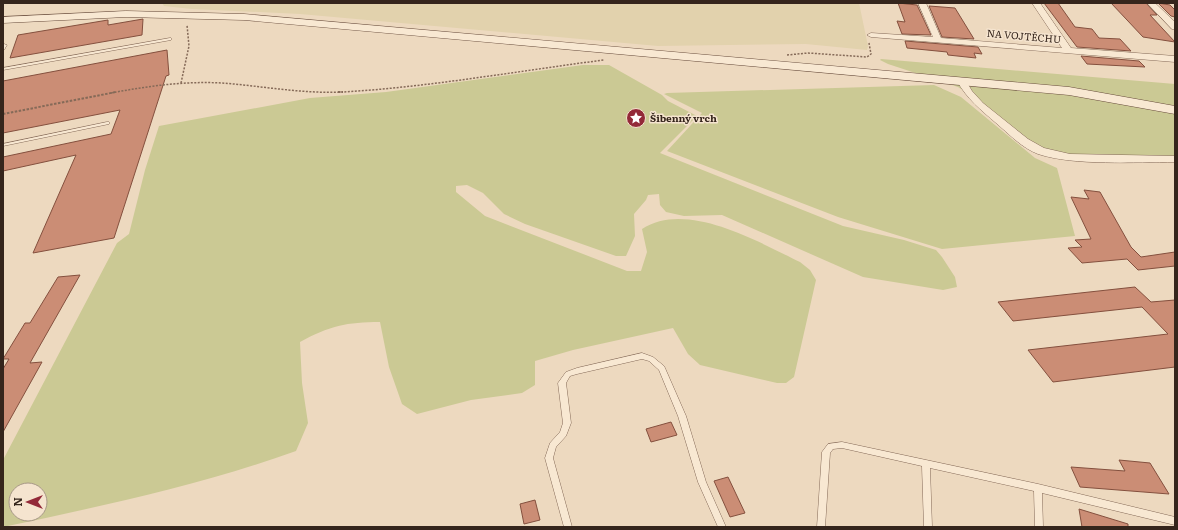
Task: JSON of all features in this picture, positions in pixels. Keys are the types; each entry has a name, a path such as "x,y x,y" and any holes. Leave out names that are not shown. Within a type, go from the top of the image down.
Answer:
{"main road":[{"path":"3,20 119,14 218,16 962,81 1092,94 1175,110"}],"street":[{"path":"922,3 938,40"},
{"path":"1036,3 1069,51"},
{"path":"1151,3 1175,27"},
{"name":"NA VOJTĚCHU","path":"871,35 1175,59"},
{"path":"962,81 968,92 980,105 1024,140 1041,151 1070,157 1175,159"}],"lane":[{"path":"3,69 170,39"},
{"path":"3,146 107,123"},
{"path":"568,527 549,458 553,445 563,434 567,423 562,383 568,374 642,356 651,359 662,368 682,416 702,482 722,527"},
{"path":"821,527 826,452 831,446 854,447 1038,488 1175,521"},
{"path":"926,463 928,527"},
{"path":"1038,488 1039,527"}],"path":[{"path":"181,83 189,46 187,23"},
{"path":"3,114 134,88 181,83 242,84 296,91 342,92 573,65 612,59 630,52"}],"shaded area":[{"path":"162,3 859,3 868,46 867,50 806,44 658,46 300,14 192,9 164,6"},
{"path":"880,60 1175,84 1175,162 1083,161 1031,145 974,97 958,87 888,64"},
{"path":"583,65 609,65 662,95 668,101 697,116 660,153 843,226 904,240 936,250 955,277 957,287 943,290 863,277 722,215 684,216 666,212 660,205 659,194 648,195 646,200 634,214 635,236 626,256 616,256 525,224 504,214 483,193 467,185 456,186 456,192 485,216 627,271 641,271 647,252 642,229 660,221 680,219 701,221 722,227 764,244 800,262 810,270 816,280 794,377 786,383 777,383 700,365 688,354 673,328 573,350 535,361 535,385 522,393 471,400 417,414 402,404 389,367 380,322 348,324 320,332 300,342 302,383 308,423 296,451 224,474 151,494 48,517 48,482 8,482 8,522 26,522 3,527 3,460 117,243 129,234 145,170 159,126 310,98 386,92"},
{"path":"934,85 961,97 1035,158 1057,168 1075,236 942,249 838,217 667,151 702,113 664,94 667,93"}],"building":[{"path":"898,3 917,5 931,35 902,34 897,21 905,22"},
{"path":"1044,3 1058,3 1075,27 1092,29 1099,38 1120,39 1131,51 1077,47"},
{"path":"1111,3 1146,3 1157,15 1150,15 1175,42 1143,37"},
{"path":"1158,3 1170,5 1175,10 1175,17 1171,16"},
{"path":"929,6 955,8 974,39 942,37"},
{"path":"143,19 142,35 10,58 18,35 108,20 108,25"},
{"path":"905,41 978,47 982,54 974,53 976,58 948,55 947,52 907,48"},
{"path":"167,50 169,75 166,76 114,238 33,253 76,155 3,171 3,157 111,134 120,110 3,133 3,81"},
{"path":"1081,56 1139,61 1145,67 1087,64"},
{"path":"1084,190 1100,192 1131,247 1141,257 1175,252 1175,266 1138,270 1127,259 1082,263 1068,248 1082,247 1075,240 1091,239 1071,197 1089,199"},
{"path":"80,275 30,363 42,362 3,432 3,369 9,359 3,359 25,323 30,323 58,277"},
{"path":"1135,287 1151,302 1175,300 1175,367 1053,382 1028,350 1168,334 1142,307 1013,321 998,302"},
{"path":"671,422 677,435 651,442 646,429"},
{"path":"1119,460 1150,463 1169,494 1080,487 1071,467 1125,471"},
{"path":"728,477 745,513 730,517 714,481"},
{"path":"535,500 540,520 524,524 520,504"},
{"path":"1079,509 1128,524 1128,527 1082,527"}],"place":[{"name":"Šibenný vrch","path":"636,118"}]}
